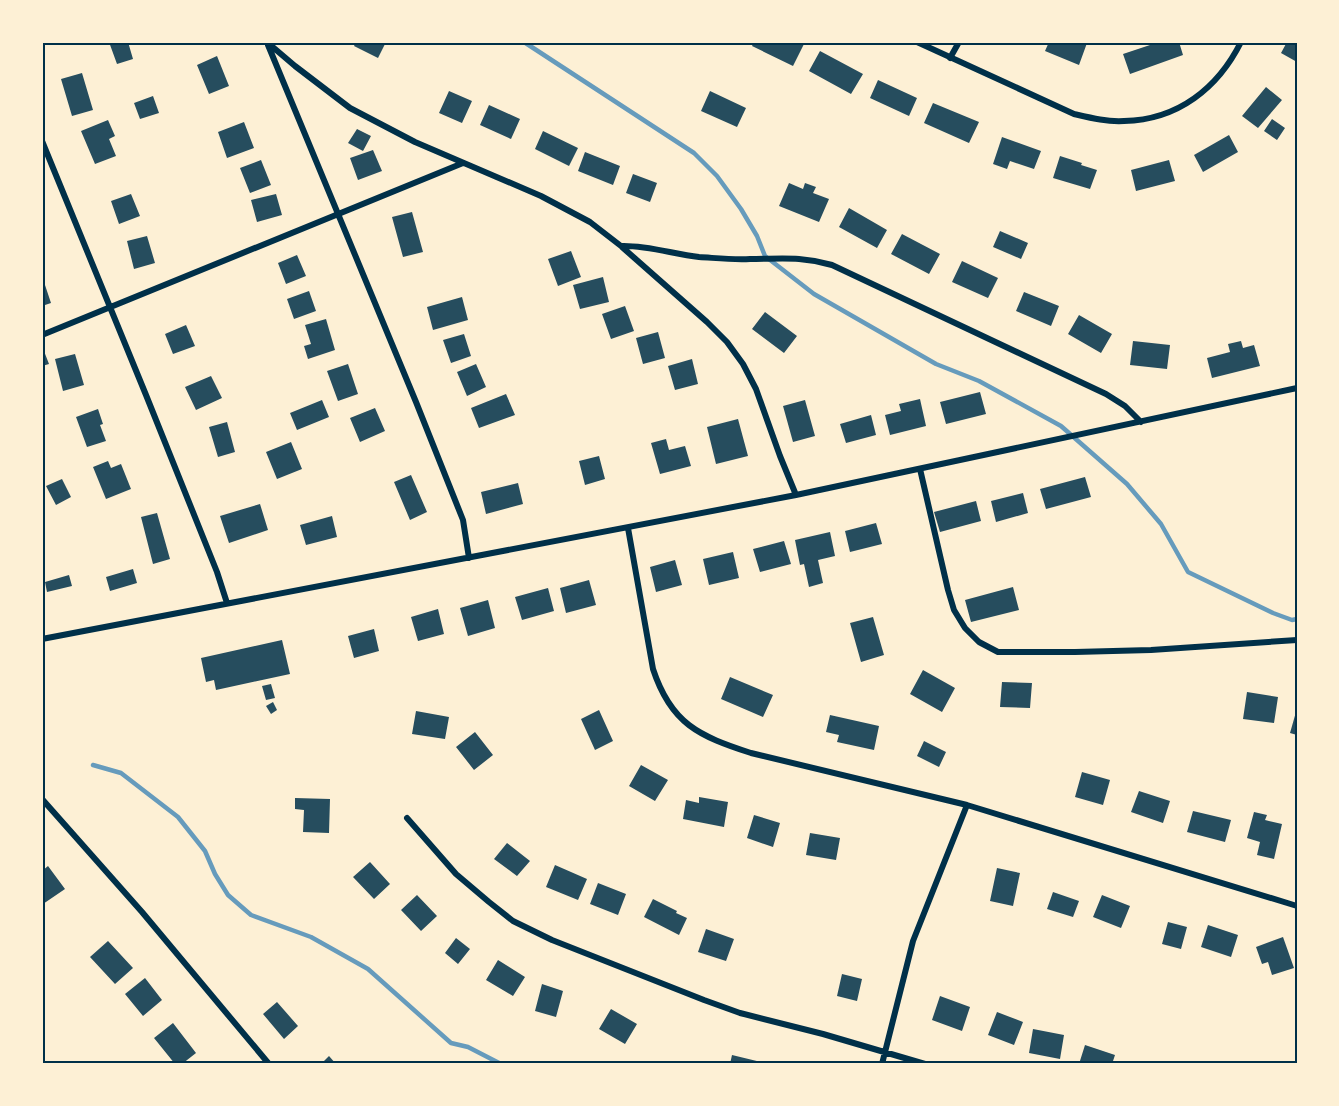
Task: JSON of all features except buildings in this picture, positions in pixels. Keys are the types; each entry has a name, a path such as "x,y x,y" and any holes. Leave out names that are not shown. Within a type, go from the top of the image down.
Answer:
{"street":[{"path":"267,42 350,108 415,142 541,196 590,222 621,246 707,322 727,342 743,364 756,389 796,495"},
{"path":"267,42 463,520 469,558"},
{"path":"917,42 1074,114 1099,120 1125,122 1150,118 1174,110 1197,97 1216,81 1232,60 1241,42"},
{"path":"950,58 959,42"},
{"path":"42,141 217,572 227,603"},
{"path":"42,335 463,163"},
{"path":"621,246 722,259 797,258 832,265 1106,394 1125,406 1141,422"},
{"path":"42,639 796,495 1297,388"},
{"path":"920,469 954,610 965,628 979,642 998,652 1151,650 1297,640"},
{"path":"628,528 653,669 659,687 669,704 696,732 751,753 967,805 1297,906"},
{"path":"42,800 142,912 269,1064"},
{"path":"882,1064 913,941 967,805"},
{"path":"407,818 456,874 489,902 513,921 552,940 740,1013 823,1034 925,1064"}],"waterway":[{"path":"524,42 694,153 717,176 741,209 757,236 765,256 814,294 936,364 979,381 1061,426 1127,484 1161,524 1188,572 1273,613 1292,620 1297,619"},
{"path":"93,765 121,773 178,817 205,851 228,895 251,915 311,937 368,969 451,1043 468,1047 501,1064"}]}
